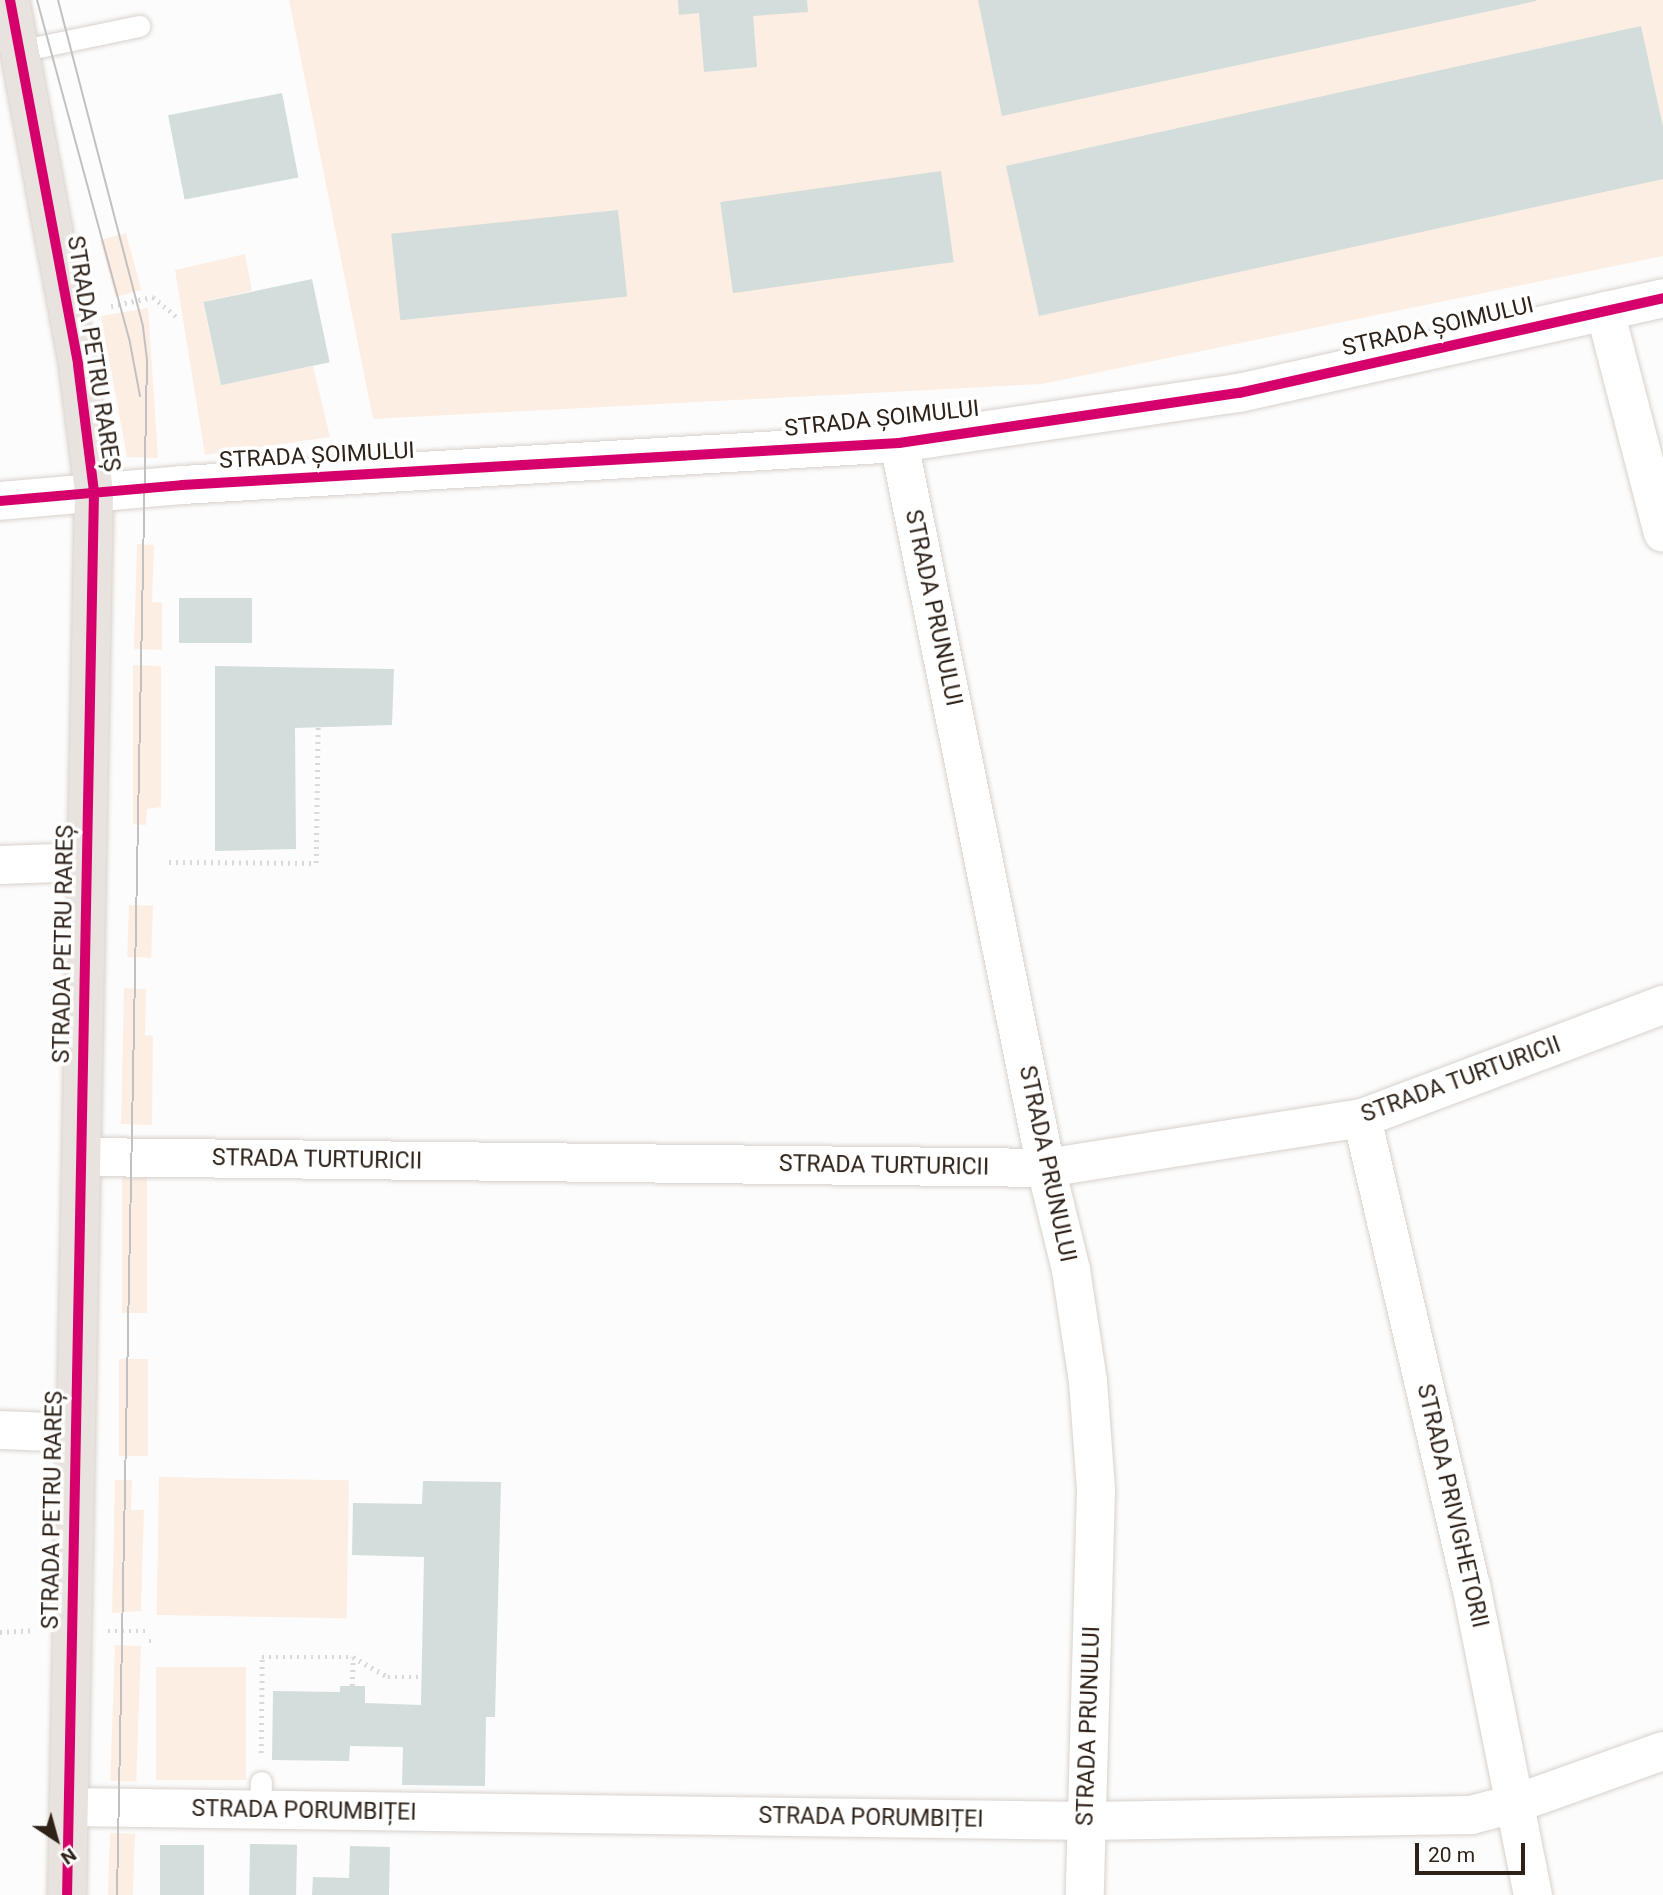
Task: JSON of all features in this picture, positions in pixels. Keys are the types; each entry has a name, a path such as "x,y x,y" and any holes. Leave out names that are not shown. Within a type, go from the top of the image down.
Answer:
{"main road":[{"name":"STRADA PETRU RAREȘ","path":"10,0 78,365 94,492 67,1895"}],"street":[{"name":"STRADA ȘOIMULUI","path":"0,500 899,443 1238,393 1663,298"},
{"path":"1605,311 1663,533"},
{"name":"STRADA PRUNULUI","path":"899,443 1046,1168 1071,1270 1084,1357 1096,1491 1085,1895"},
{"path":"0,865 86,862"},
{"name":"STRADA TURTURICII","path":"82,1157 1046,1168 1362,1118 1663,1005"},
{"name":"STRADA PRIVIGHETORII","path":"1362,1118 1471,1585 1517,1803 1533,1895"},
{"path":"0,1430 75,1433"},
{"name":"STRADA PORUMBIȚEI","path":"69,1807 260,1796 1087,1821 1471,1815 1517,1803 1663,1751"}],"lane":[{"path":"19,51 139,26"}],"path":[{"path":"111,306 153,297 177,317"},
{"path":"169,862 316,863 318,726"},
{"path":"0,1632 38,1630"},
{"path":"103,1631 150,1631"},
{"path":"260,1796 262,1657 353,1657 388,1677 422,1676"},
{"path":"352,1686 353,1657"}],"shaded area":[{"path":"289,0 1663,0 1663,256 1042,384 373,419"},
{"path":"126,233 141,290 115,297 100,240"},
{"path":"245,254 252,291 203,302 221,385 313,366 330,437 205,455 175,270"},
{"path":"148,308 158,458 127,457 101,316"},
{"path":"137,544 154,545 152,602 162,603 162,650 134,649"},
{"path":"133,665 161,666 161,807 147,809 146,825 133,824"},
{"path":"129,905 153,906 151,958 127,957"},
{"path":"124,988 146,989 145,1035 153,1036 152,1125 121,1124"},
{"path":"122,1175 147,1175 147,1313 122,1313"},
{"path":"119,1359 148,1359 148,1456 119,1456"},
{"path":"159,1477 349,1480 347,1618 157,1615"},
{"path":"115,1480 132,1480 131,1510 144,1510 141,1611 112,1613"},
{"path":"115,1645 141,1646 136,1782 110,1781"},
{"path":"156,1667 246,1667 246,1780 156,1780"},
{"path":"110,1833 135,1834 133,1895 108,1895"}],"building":[{"path":"678,0 807,0 808,12 753,16 757,67 704,72 699,13 679,15"},
{"path":"978,0 1536,0 1536,1 1002,116"},
{"path":"1641,26 1663,127 1663,179 1039,316 1006,166"},
{"path":"282,93 298,177 185,200 168,115"},
{"path":"941,171 954,262 733,293 720,202"},
{"path":"618,210 627,297 400,320 391,234"},
{"path":"312,279 330,362 221,385 203,302"},
{"path":"179,598 252,598 252,643 179,643"},
{"path":"215,666 394,669 392,725 295,728 296,849 215,851"},
{"path":"423,1481 501,1482 495,1717 486,1717 485,1786 402,1785 403,1747 350,1746 349,1761 272,1760 273,1691 340,1692 340,1686 365,1686 365,1703 421,1705 424,1557 352,1555 353,1503 422,1504"},
{"path":"250,1844 297,1845 296,1895 249,1895"},
{"path":"160,1845 204,1845 204,1895 160,1895"},
{"path":"350,1846 390,1847 389,1895 312,1895 313,1877 349,1878"}],"tram line":[{"path":"37,0 130,343 140,396"},
{"path":"58,0 143,327 147,360 117,1895"}],"cycle path":[{"path":"10,0 78,365 94,492 67,1895"},
{"path":"0,501 182,485 899,443 1239,393 1663,298"}]}
